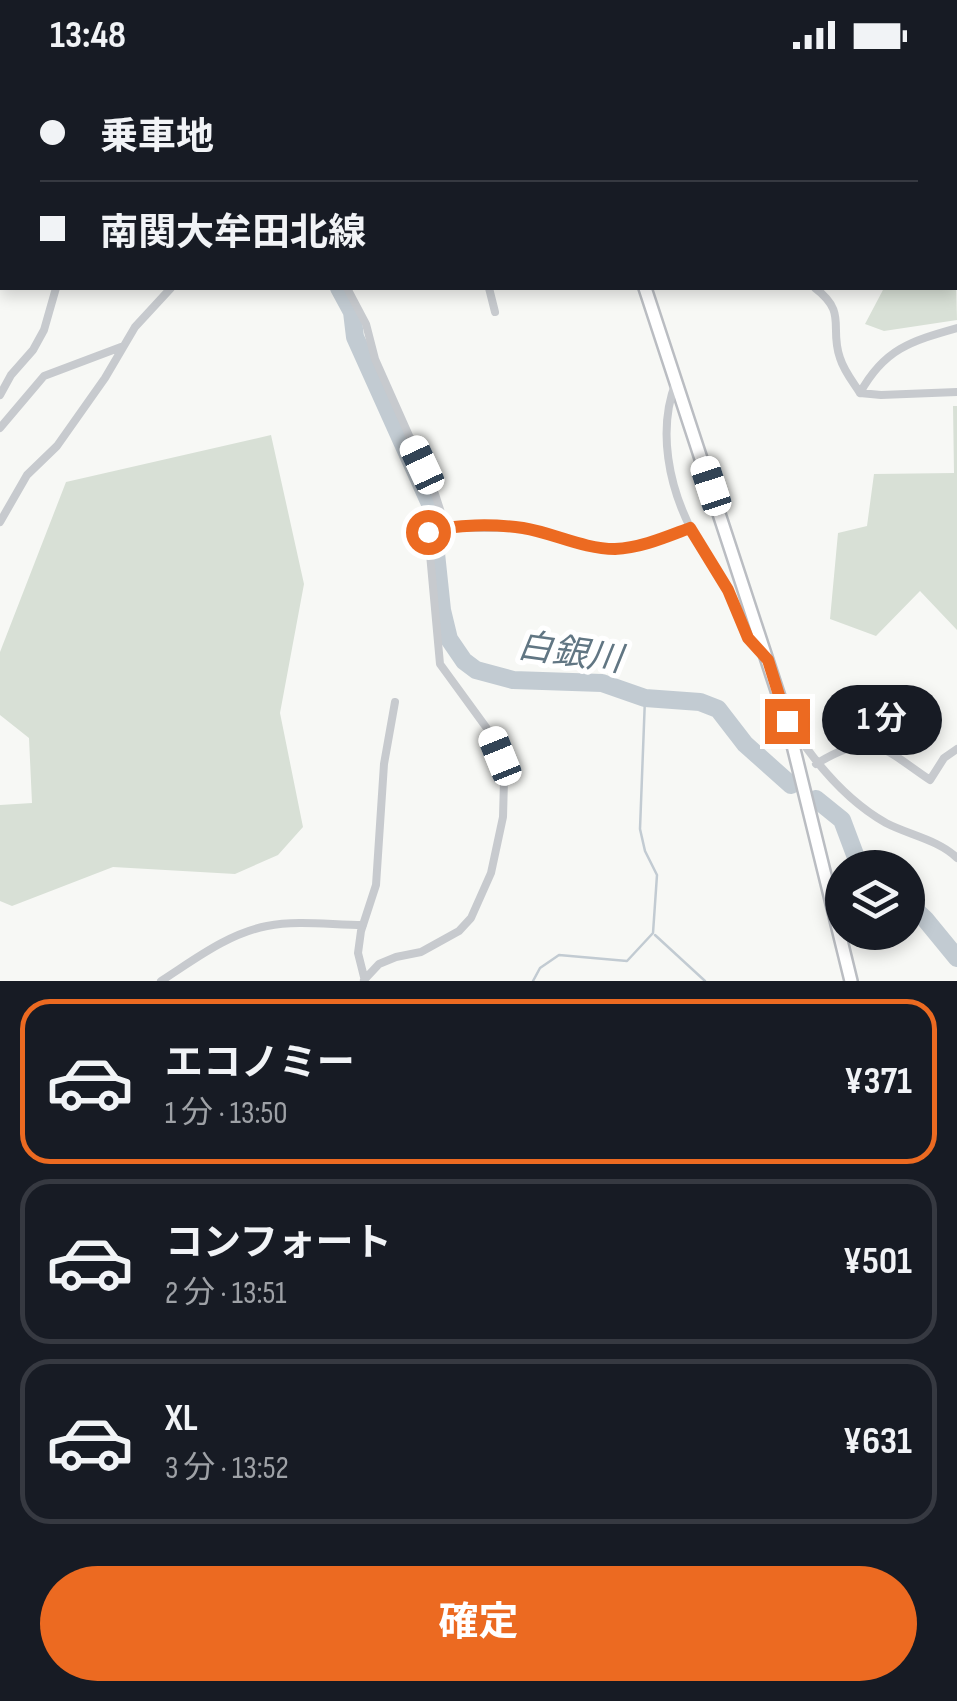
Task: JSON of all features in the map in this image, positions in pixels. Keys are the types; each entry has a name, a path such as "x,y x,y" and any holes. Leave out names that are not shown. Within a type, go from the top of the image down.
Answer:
{"main road":[{"path":"646,290 787,721 851,981"}],"street":[{"path":"0,395 10,375 34,350 55,290"},
{"path":"0,522 26,475 57,446 105,378 122,346 169,290"},
{"path":"348,290 366,324 375,359 435,494 443,528"},
{"path":"490,290 494,312"},
{"path":"817,290 834,306 838,354 860,393"},
{"path":"860,393 885,356 910,343 957,328"},
{"path":"0,428 44,376 122,346"},
{"path":"676,382 668,402 668,460 690,528 728,590 748,638 768,660"},
{"path":"860,393 957,392"},
{"path":"364,980 380,964 396,956 421,952 446,939 471,918 492,872 503,818 504,780 496,745 440,664 428,532 443,528 521,528 597,548 620,549 690,528"},
{"path":"364,980 358,954 376,885 384,764 395,702"},
{"path":"787,721 816,764 882,820 948,849 957,858"},
{"path":"816,764 836,752 860,745 876,746 906,760 930,780 944,758 957,749"},
{"path":"161,981 222,943 262,927 363,926"}],"shaded area":[{"path":"883,290 956,290 957,320 884,331 865,324"},
{"path":"953,406 957,406 957,630 920,591 876,636 830,619 838,533 867,526 874,474 954,473"},
{"path":"271,435 304,584 280,713 303,827 278,855 235,874 113,867 12,906 0,901 0,805 32,803 29,738 0,715 0,652 66,482"}],"waterway":[{"name":"白銀川","path":"340,290 352,312 355,337 431,506 442,610 449,639 464,661 476,670 513,680 602,683 645,698 700,702 718,709 745,744 791,785"},
{"path":"533,981 540,968 559,955 627,961 653,933 657,875 640,829 645,698"},
{"name":"白銀川","path":"816,799 842,820 853,850"},
{"name":"白銀川","path":"925,919 957,958"},
{"path":"655,935 705,981"}],"route":[{"path":"428,532 446,528 521,528 597,548 620,549 690,528 728,590 748,638 768,660 787,721"}]}
